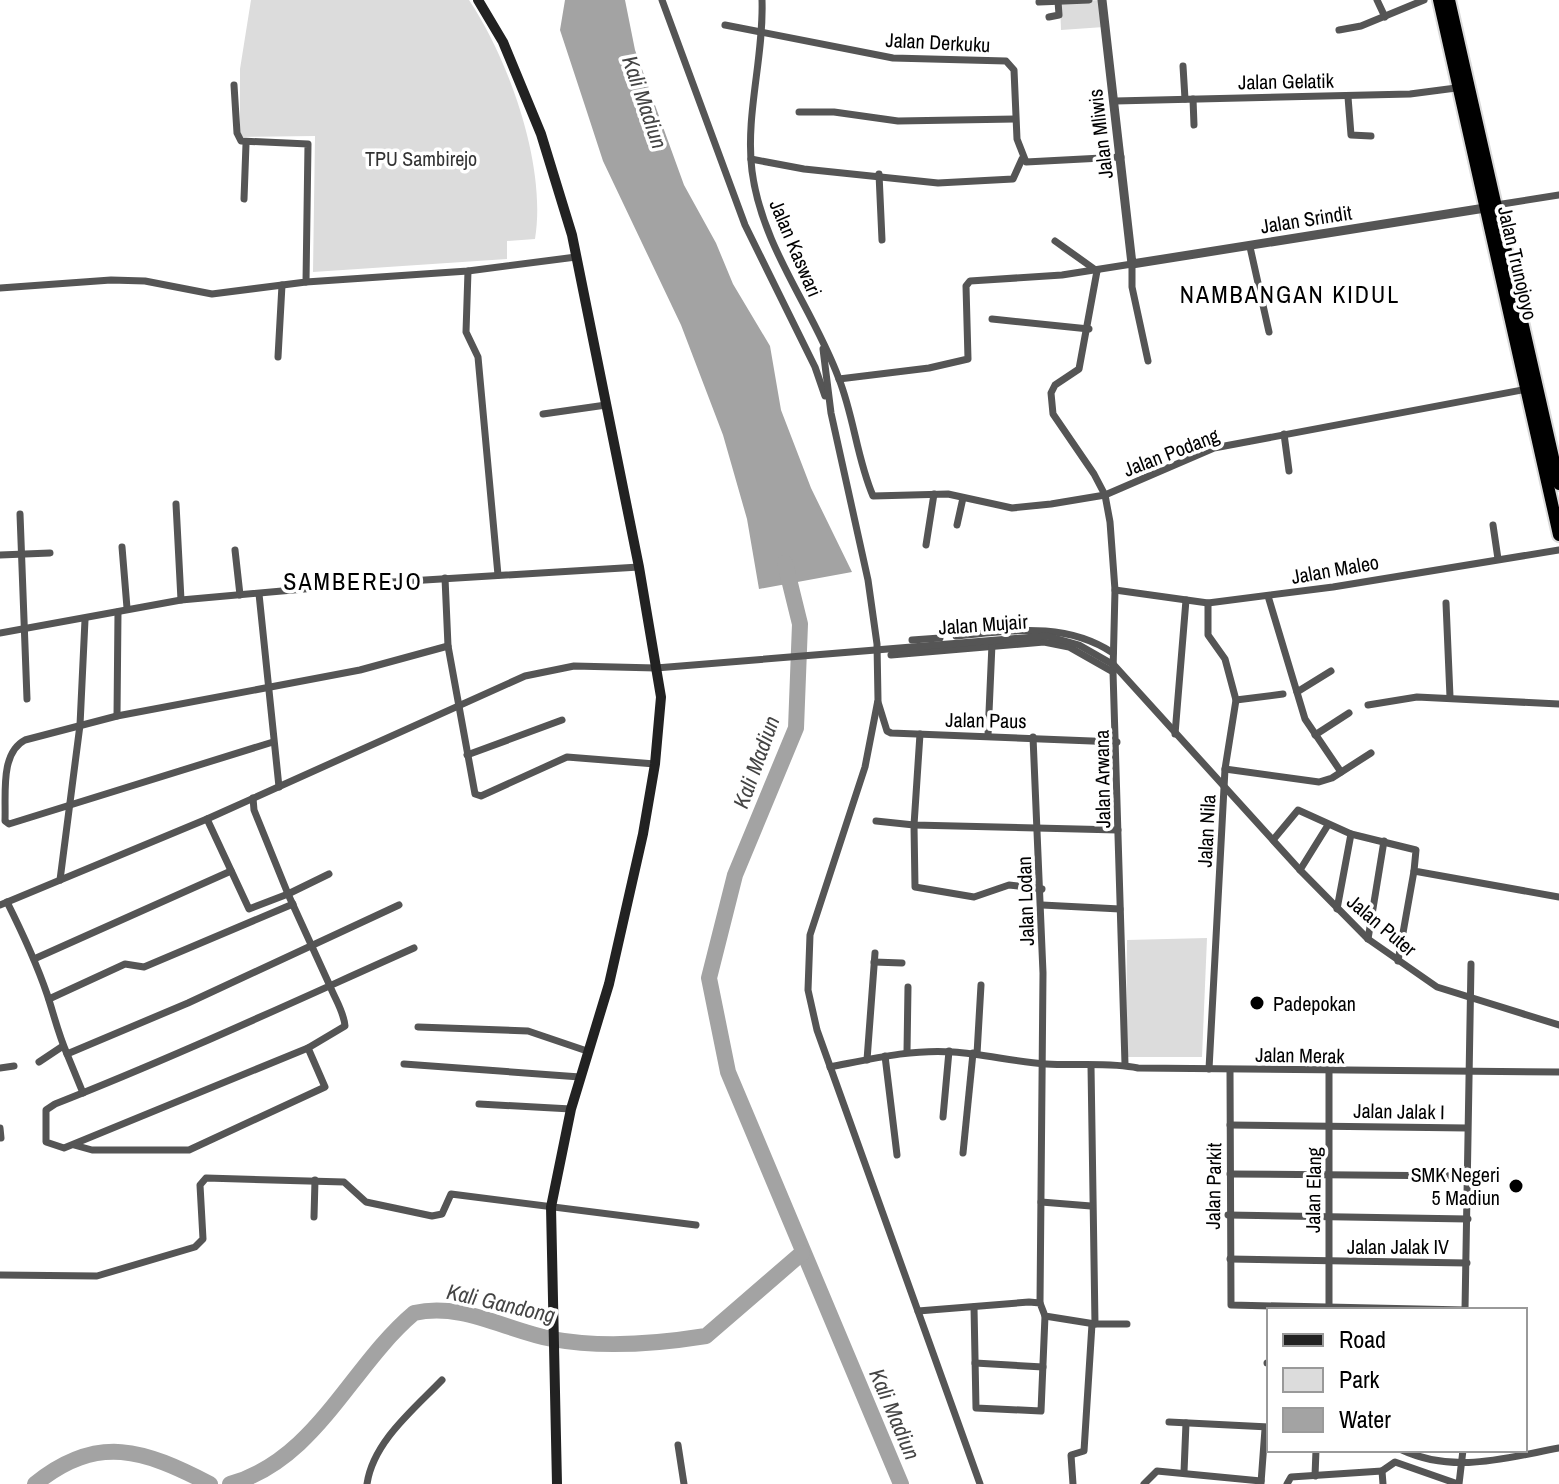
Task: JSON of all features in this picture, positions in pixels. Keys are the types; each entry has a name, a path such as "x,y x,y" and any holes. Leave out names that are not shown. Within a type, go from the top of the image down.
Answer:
{"highway":[{"name":"Jalan Trunojoyo","path":"1439,0 1456,88 1491,207 1558,469 1559,484"},
{"name":"Jalan Trunojoyo","path":"1449,0 1559,535"}],"main road":[{"path":"478,0 503,42 550,155 576,257 639,567 661,697 655,764 609,984 571,1109 551,1207 552,1365 557,1484"}],"street":[{"path":"662,0 745,225 815,367 831,413 858,526 876,647 878,700 865,767 817,908 807,956 808,990 830,1067 980,1484"},
{"name":"Jalan Kaswari","path":"762,0 763,33 751,159 763,218 839,379 873,496"},
{"path":"1039,2 1089,0"},
{"name":"Jalan Mliwis","path":"1102,0 1132,264"},
{"path":"1377,0 1385,17"},
{"path":"1339,30 1385,17 1424,0"},
{"path":"1049,17 1059,15 1058,1"},
{"name":"Jalan Derkuku","path":"725,25 893,58 1006,61 1014,70 1015,119 1022,159"},
{"path":"1183,66 1194,125"},
{"path":"234,85 237,133 246,144 244,199"},
{"name":"Jalan Gelatik","path":"1115,101 1348,97 1456,88"},
{"path":"1348,97 1351,135 1371,136"},
{"path":"799,112 847,113 885,121 1015,119"},
{"path":"246,144 308,144 306,282"},
{"path":"751,159 804,169 879,174 938,183 1013,179 1022,159 1031,163 1121,157"},
{"path":"879,174 882,240"},
{"path":"1491,207 1559,195"},
{"name":"Jalan Srindit","path":"1132,264 1491,207"},
{"path":"1055,241 1097,271"},
{"path":"1250,247 1269,332"},
{"path":"0,288 111,280 145,281 203,294 306,282 468,271 576,257"},
{"path":"839,379 929,368 968,359 966,286 970,281 1097,271 1132,264 1132,287 1148,361"},
{"path":"468,271 466,332 478,357 498,575"},
{"path":"1097,271 1080,366 1055,385 1051,393 1053,414 1105,495"},
{"path":"278,357 282,285"},
{"path":"992,319 1089,329"},
{"path":"822,343 831,413"},
{"name":"Jalan Podang","path":"873,496 934,494 1012,508 1105,495 1214,448 1527,389"},
{"path":"543,414 606,405"},
{"path":"1284,434 1289,471"},
{"path":"926,545 934,494"},
{"name":"Jalan Arwana","path":"1105,495 1115,590 1113,653 1125,1064"},
{"path":"957,525 963,498"},
{"path":"176,504 181,600"},
{"path":"20,514 27,699"},
{"path":"1493,525 1498,559"},
{"path":"122,547 127,608"},
{"path":"235,550 240,595"},
{"name":"Jalan Maleo","path":"1115,590 1208,603 1559,550"},
{"path":"0,555 50,553"},
{"path":"0,633 85,620 127,608 181,600 445,578 639,567"},
{"path":"445,578 448,646 457,707 479,796 567,757 655,764"},
{"path":"259,594 279,787"},
{"path":"1268,596 1305,719 1341,772"},
{"path":"1175,734 1186,600"},
{"name":"Jalan Nila","path":"1208,603 1208,635 1225,659 1236,700 1225,769 1209,1069"},
{"path":"1446,603 1450,697"},
{"path":"117,716 118,612"},
{"path":"60,880 80,725 85,620"},
{"path":"890,642 1022,630 1065,631 1113,653"},
{"name":"Jalan Mujair","path":"4,903 207,819 525,676 557,669 656,668 876,647 1047,636 1079,645 1114,669 1225,787"},
{"path":"891,655 1025,641 1056,644 1114,669"},
{"path":"988,735 992,644"},
{"path":"273,742 70,802 9,824 5,821 8,757 14,746 117,716 269,690 448,646"},
{"path":"1297,692 1331,671"},
{"path":"1236,700 1283,694"},
{"path":"1368,705 1417,697 1559,704"},
{"name":"Jalan Paus","path":"878,700 887,731 1117,742"},
{"path":"1315,735 1349,713"},
{"path":"467,755 562,720"},
{"path":"920,734 914,825 915,887 974,897 1009,885 1042,889"},
{"name":"Jalan Lodan","path":"1033,737 1042,889 1040,1303"},
{"path":"1225,769 1319,782 1371,753"},
{"name":"Jalan Puter","path":"1225,787 1337,909 1368,939 1398,961 1437,987 1559,1025"},
{"path":"253,798 254,810 288,894 312,943 330,986 345,1026 308,1048 74,1145 64,1148 46,1142 46,1110 230,1033 330,986 414,948"},
{"path":"1273,840 1296,810 1351,834 1416,850 1398,961"},
{"path":"207,819 249,909 329,874"},
{"path":"876,821 914,825 1118,830"},
{"path":"1300,870 1328,825"},
{"path":"1337,909 1351,834"},
{"path":"1368,939 1384,841"},
{"path":"34,959 231,871"},
{"path":"1414,871 1559,897"},
{"path":"4,903 34,959 49,999 52,1022 83,1093"},
{"path":"49,999 125,964 148,965 293,904"},
{"path":"39,1062 188,1003 399,905"},
{"path":"1042,905 1120,909"},
{"path":"867,1060 875,958 902,963"},
{"path":"1465,1308 1471,964"},
{"path":"963,1153 981,985"},
{"path":"907,1052 908,987"},
{"path":"418,1027 528,1031 587,1051"},
{"path":"74,1145 92,1150 183,1150 219,1138 325,1087 308,1048"},
{"path":"943,1117 949,1051"},
{"name":"Jalan Merak","path":"830,1067 907,1052 949,1051 1041,1064 1125,1064 1138,1068 1559,1072"},
{"path":"885,1056 897,1155"},
{"path":"404,1064 580,1077"},
{"path":"0,1068 14,1066"},
{"path":"1073,1484 1071,1455 1084,1451 1094,1324 1091,1066"},
{"name":"Jalan Parkit","path":"1230,1070 1229,1303 1233,1306 1329,1308"},
{"name":"Jalan Elang","path":"1329,1072 1329,1308"},
{"path":"479,1104 571,1109"},
{"name":"Jalan Jalak I","path":"1230,1125 1467,1128"},
{"path":"0,1128 1,1138"},
{"path":"1230,1174 1466,1176"},
{"path":"0,1275 97,1276 195,1247 203,1239 200,1185 206,1178 344,1182 366,1202 432,1216 442,1214 451,1194 696,1225"},
{"path":"314,1217 315,1180"},
{"path":"1041,1202 1091,1206"},
{"path":"1228,1215 1468,1219"},
{"name":"Jalan Jalak IV","path":"1230,1259 1467,1263"},
{"path":"918,1311 974,1307 1011,1300 1040,1303 1045,1316 1040,1412 976,1408 974,1307"},
{"path":"1045,1316 1094,1324 1127,1324"},
{"path":"975,1363 1043,1367"},
{"path":"367,1484 378,1454 397,1426 442,1380"},
{"path":"1144,1484 1155,1472 1184,1472 1261,1482 1267,1428 1169,1422"},
{"path":"1184,1472 1186,1423"},
{"path":"678,1445 684,1484"},
{"path":"1407,1452 1427,1461 1463,1465 1559,1448"},
{"path":"1315,1476 1316,1452"},
{"path":"1287,1484 1291,1477 1382,1471 1395,1462 1458,1484 1463,1452"},
{"path":"1382,1471 1383,1484"}],"green space":[{"name":"TPU Sambirejo","path":"251,0 469,0 498,52 522,115 535,179 535,239 507,241 507,259 313,272 315,136 240,137 240,69"},
{"path":"1101,0 1104,27 1061,30 1060,2"},
{"path":"1207,938 1202,1057 1126,1057 1127,940"}],"water":[{"path":"565,0 625,0 635,50 684,185 716,243 733,284 770,346 781,410 811,488 852,572 759,589 747,519 723,435 681,325 603,161 560,30"}],"waterway":[{"name":"Kali Madiun","path":"785,563 800,624 796,728 735,875 709,978 728,1072 901,1484"},
{"name":"Kali Gandong","path":"230,1484 260,1472 286,1455 309,1434 370,1359 414,1313 449,1311 552,1339 590,1343 648,1343 706,1336 802,1253"},
{"name":"Kali Gandong","path":"35,1484 80,1458 121,1452 164,1462 210,1484"}],"place":[{"name":"Padepokan","path":"1257,1003"},
{"name":"SMK Negeri 5 Madiun","path":"1516,1186"}],"district":[{"name":"NAMBANGAN KIDUL","path":"1290,294"},
{"name":"SAMBEREJO","path":"353,581"}]}
